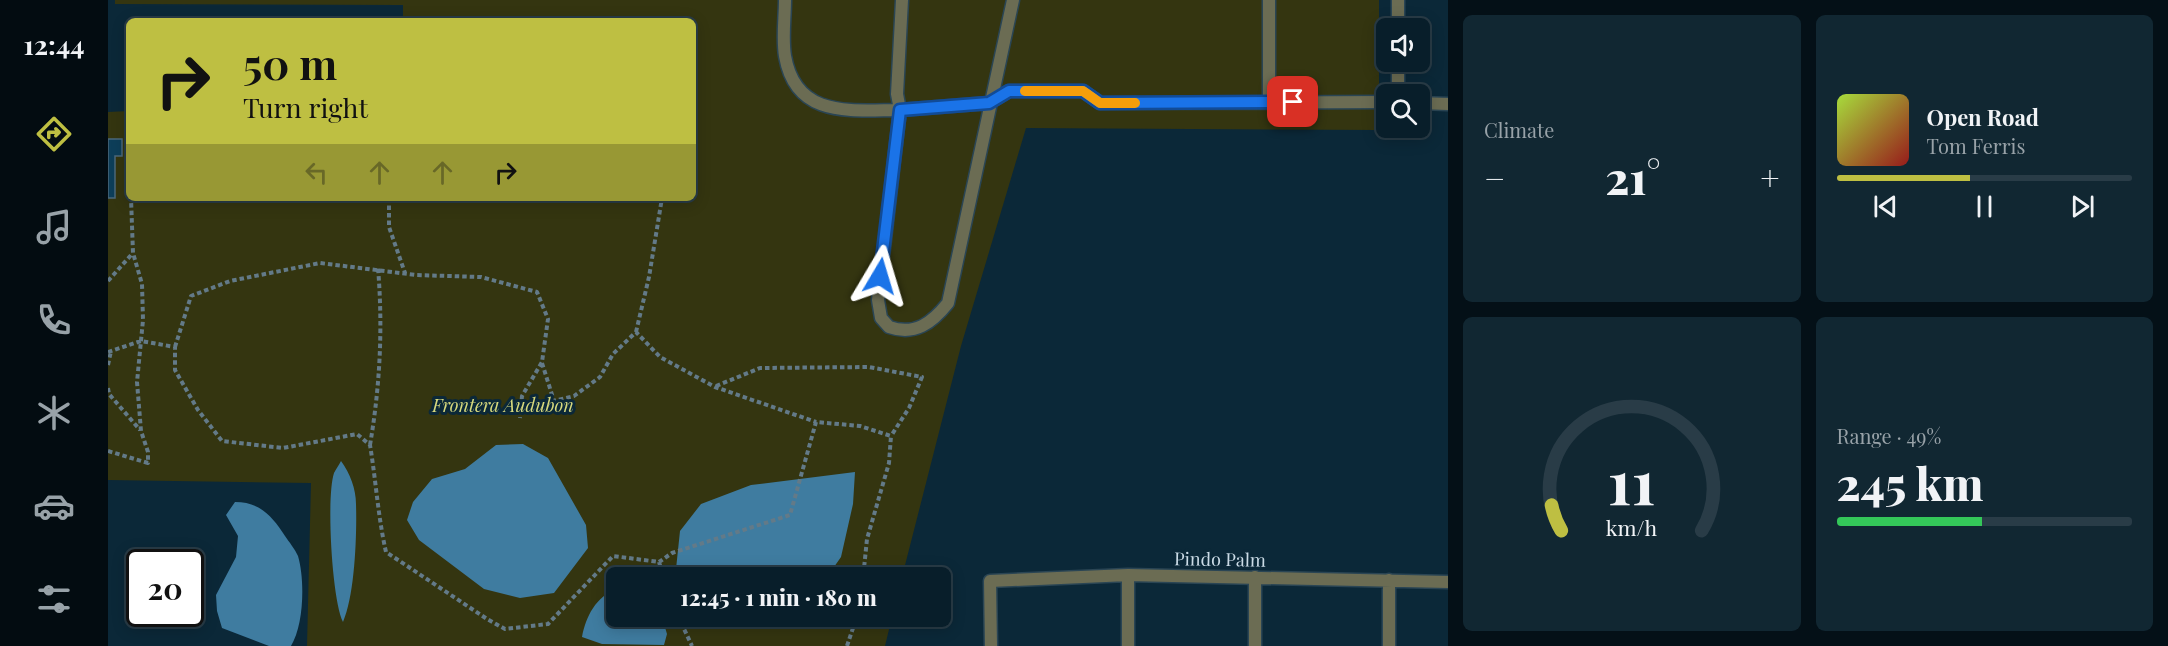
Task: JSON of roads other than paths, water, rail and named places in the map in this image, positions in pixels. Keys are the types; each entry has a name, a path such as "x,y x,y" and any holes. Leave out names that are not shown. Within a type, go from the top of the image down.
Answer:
{"street":[{"path":"785,0 784,55 792,78 801,92 819,105 840,110 900,110 989,103 1009,91 1083,91 1100,103 1376,102"},
{"path":"903,0 897,94 900,110 878,300 881,318 889,327 913,330 937,317 948,303 989,103 1013,0"},
{"path":"1269,0 1269,103"},
{"path":"1398,0 1398,18"},
{"path":"1430,103 1448,104"},
{"path":"1128,575 1128,646"},
{"name":"Pindo Palm","path":"991,646 990,581 1128,575 1448,582"},
{"path":"1255,577 1255,646"},
{"path":"1389,580 1389,646"}],"water":[{"path":"523,444 548,458 586,525 588,548 554,593 520,598 484,589 419,540 407,520 413,502 432,479 465,469 496,445"},
{"path":"341,461 350,476 356,498 353,581 343,622 333,572 330,525 334,473"},
{"path":"855,472 853,504 841,557 834,567 676,567 680,531 701,504 751,485"},
{"path":"235,502 252,504 264,512 275,522 298,556 302,577 301,615 291,646 269,646 222,628 217,611 216,595 236,557 238,536 226,515"},
{"path":"606,594 606,627 665,627 667,634 664,645 602,644 582,637 593,608"}],"park label":[{"name":"Frontera Audubon","path":"503,405"}]}
